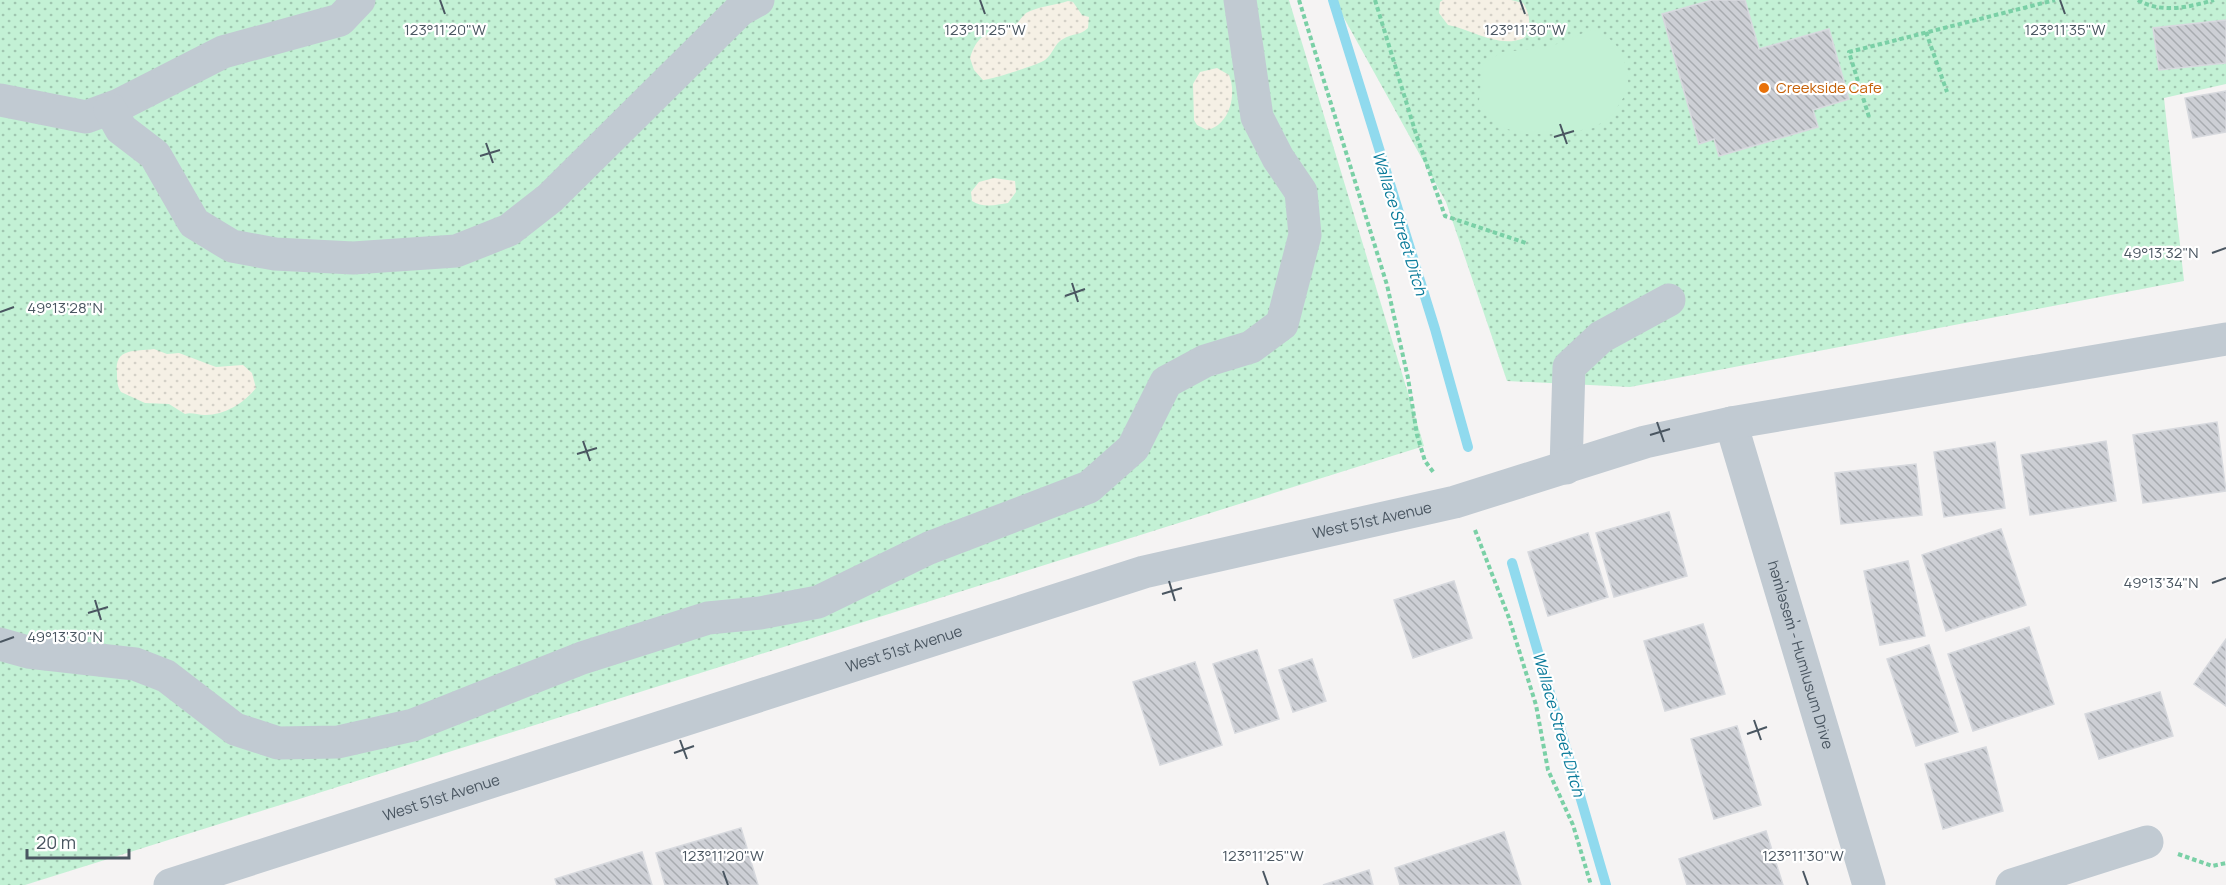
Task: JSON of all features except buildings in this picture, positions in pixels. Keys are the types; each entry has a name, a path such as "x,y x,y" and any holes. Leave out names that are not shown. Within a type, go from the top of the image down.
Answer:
{"street":[{"path":"0,100 86,117 110,109 223,52 340,20 359,0"},
{"path":"110,109 122,129 155,155 194,223 232,246 275,254 353,258 456,251 509,230 550,198 740,10 758,0"},
{"path":"0,644 28,652 135,664 166,676 235,729 278,743 338,742 413,725 582,658 708,618 760,613 818,602 929,548 1089,487 1133,447 1166,382 1205,361 1251,347 1282,324 1305,236 1301,192 1278,158 1257,117 1240,0"},
{"path":"1566,468 1569,367 1601,337 1669,300"},
{"name":"West 51st Avenue","path":"170,885 1144,572 1455,502 1645,442 1731,423 2226,339"},
{"name":"həm̓ləsem̓ - Humlusum Drive","path":"1731,423 1869,885"},
{"path":"2012,885 2147,842"}],"path":[{"path":"1299,0 1387,285 1408,378 1417,435 1425,461 1436,477"},
{"path":"1375,0 1416,134 1445,216 1526,243"},
{"path":"1869,117 1849,52 2055,0"},
{"path":"2138,0 2155,8 2189,8 2214,0"},
{"path":"1926,32 1947,92"},
{"path":"1474,527 1509,618 1536,705 1548,770 1574,825 1591,885"},
{"path":"2147,842 2212,866 2226,863"}],"green space":[{"path":"0,0 1289,0 1424,446 25,885 0,885"},
{"path":"1334,0 2226,0 2226,84 2164,98 2184,281 1630,387 1507,381 1446,202"},
{"path":"1593,29 1617,46 1626,68 1629,89 1612,115 1594,128 1557,134 1523,134 1495,125 1479,101 1483,64 1502,52 1547,48"}],"sand":[{"path":"1443,0 1511,0 1523,3 1529,20 1524,38 1515,41 1496,40 1448,25 1439,13 1440,2"},
{"path":"1068,1 1073,2 1082,15 1089,17 1088,28 1060,41 1045,60 1015,72 983,80 974,70 970,58 981,38 1013,26 1030,11"},
{"path":"1217,68 1229,75 1232,99 1230,108 1221,122 1207,130 1197,125 1194,120 1193,84 1200,72"},
{"path":"994,178 1015,181 1016,192 1008,203 985,205 972,201 971,192 979,182"},
{"path":"154,349 167,354 179,353 216,367 243,365 252,373 256,388 234,407 220,413 205,415 185,414 169,404 145,403 121,392 117,381 117,365 122,355 127,352"}],"waterway":[{"name":"Wallace Street Ditch","path":"1333,0 1435,329 1468,447"},
{"name":"Wallace Street Ditch","path":"1512,563 1606,885"}],"place":[{"name":"Creekside Cafe","path":"1764,88"}]}
